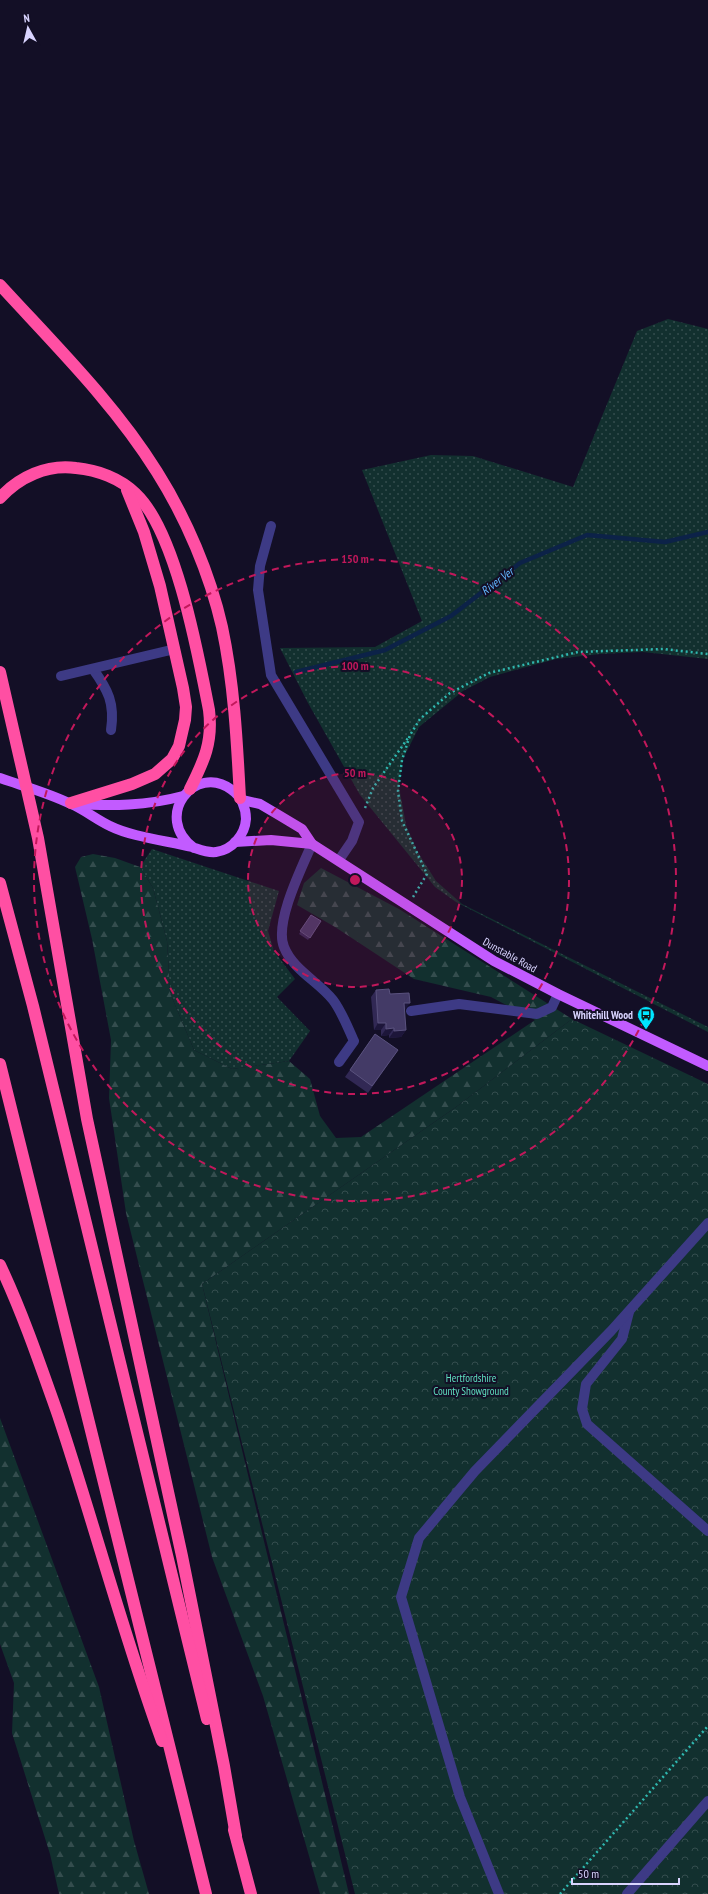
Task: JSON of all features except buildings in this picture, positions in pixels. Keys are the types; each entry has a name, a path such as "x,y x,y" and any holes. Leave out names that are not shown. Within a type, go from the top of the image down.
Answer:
{"highway":[{"path":"0,285 91,385 129,433 157,471 184,523 205,571 222,627 231,685 241,799"},
{"path":"0,498 23,479 53,468 71,467 90,470 122,483 136,494 148,507 165,544 182,593 210,717 209,741 206,757 187,792"},
{"path":"70,803 145,779 155,774 172,759 179,746 186,712 175,649 160,586 144,532 131,497 122,483"},
{"path":"0,672 11,714 38,838 87,1119 182,1556 223,1760 236,1836"},
{"path":"0,883 33,1006 122,1377 251,1894"},
{"path":"0,1064 206,1894"},
{"path":"0,1265 19,1306 43,1371 103,1554 146,1696 185,1805"}],"main road":[{"path":"0,778 70,803 112,827 203,851 216,852 227,849 240,837 245,824 245,809 241,799 231,789 220,784 208,782 161,802 120,806 70,803"},
{"path":"187,792 176,810 177,825 182,837 194,848"},
{"name":"Dunstable Road","path":"241,799 260,804 296,825 302,829 312,844"},
{"name":"Dunstable Road","path":"235,842 271,840 312,844 339,860 443,930 494,961 558,994 708,1066"}],"lane":[{"path":"271,526 260,566 258,590 271,675 359,822 352,841 339,860"},
{"path":"61,676 175,649"},
{"path":"93,669 106,687 111,701 113,719 112,730"},
{"path":"312,844 292,890 282,935 283,946 290,958 334,1001 354,1041 339,1062"},
{"path":"411,1011 459,1004 537,1014 552,1007 558,994"},
{"path":"499,1894 460,1798 401,1596 419,1538 475,1471 629,1310 708,1223"},
{"path":"629,1310 622,1339 586,1384 582,1409 587,1424 708,1531"},
{"path":"626,1894 708,1801"}],"path":[{"path":"359,822 373,788 410,736 420,719 450,693 489,673 578,652 664,649 708,654"},
{"path":"410,736 402,760 398,791 402,820 427,874 412,898"},
{"path":"560,1894 708,1726"}],"green space":[{"path":"668,319 708,329 708,659 643,652 600,654 556,659 490,677 463,691 419,727 403,759 399,787 406,825 417,851 436,881 462,904 708,1027 708,1032 456,902 435,887 360,795 308,703 280,648 375,647 422,621 362,470 431,455 473,456 573,487 637,331"},
{"path":"152,849 279,891 268,931 274,951 295,979 277,997 310,1031 289,1061 232,1069 194,1050 170,993 167,941 153,888 140,867"},
{"path":"93,854 115,858 140,867 153,888 167,941 170,993 194,1050 232,1069 289,1061 310,1079 320,1116 336,1138 361,1137 535,1020 491,997 414,979 335,927 297,905 304,883 321,868 399,909 572,1019 456,1107 202,1284 349,1894 320,1894 263,1696 212,1557 126,1213 109,1098 111,1040 92,939 75,867 81,857"},
{"name":"Hertfordshire County Showground","path":"572,1019 708,1084 708,1894 355,1894 202,1284 456,1107"},
{"path":"0,1418 99,1687 134,1841 149,1894 59,1894 50,1854 12,1733 14,1683 0,1644"}],"waterway":[{"name":"River Ver","path":"296,672 385,650 451,616 520,563 587,535 665,542 708,532"}],"place":[{"name":"Whitehill Wood","path":"646,1030"}]}
